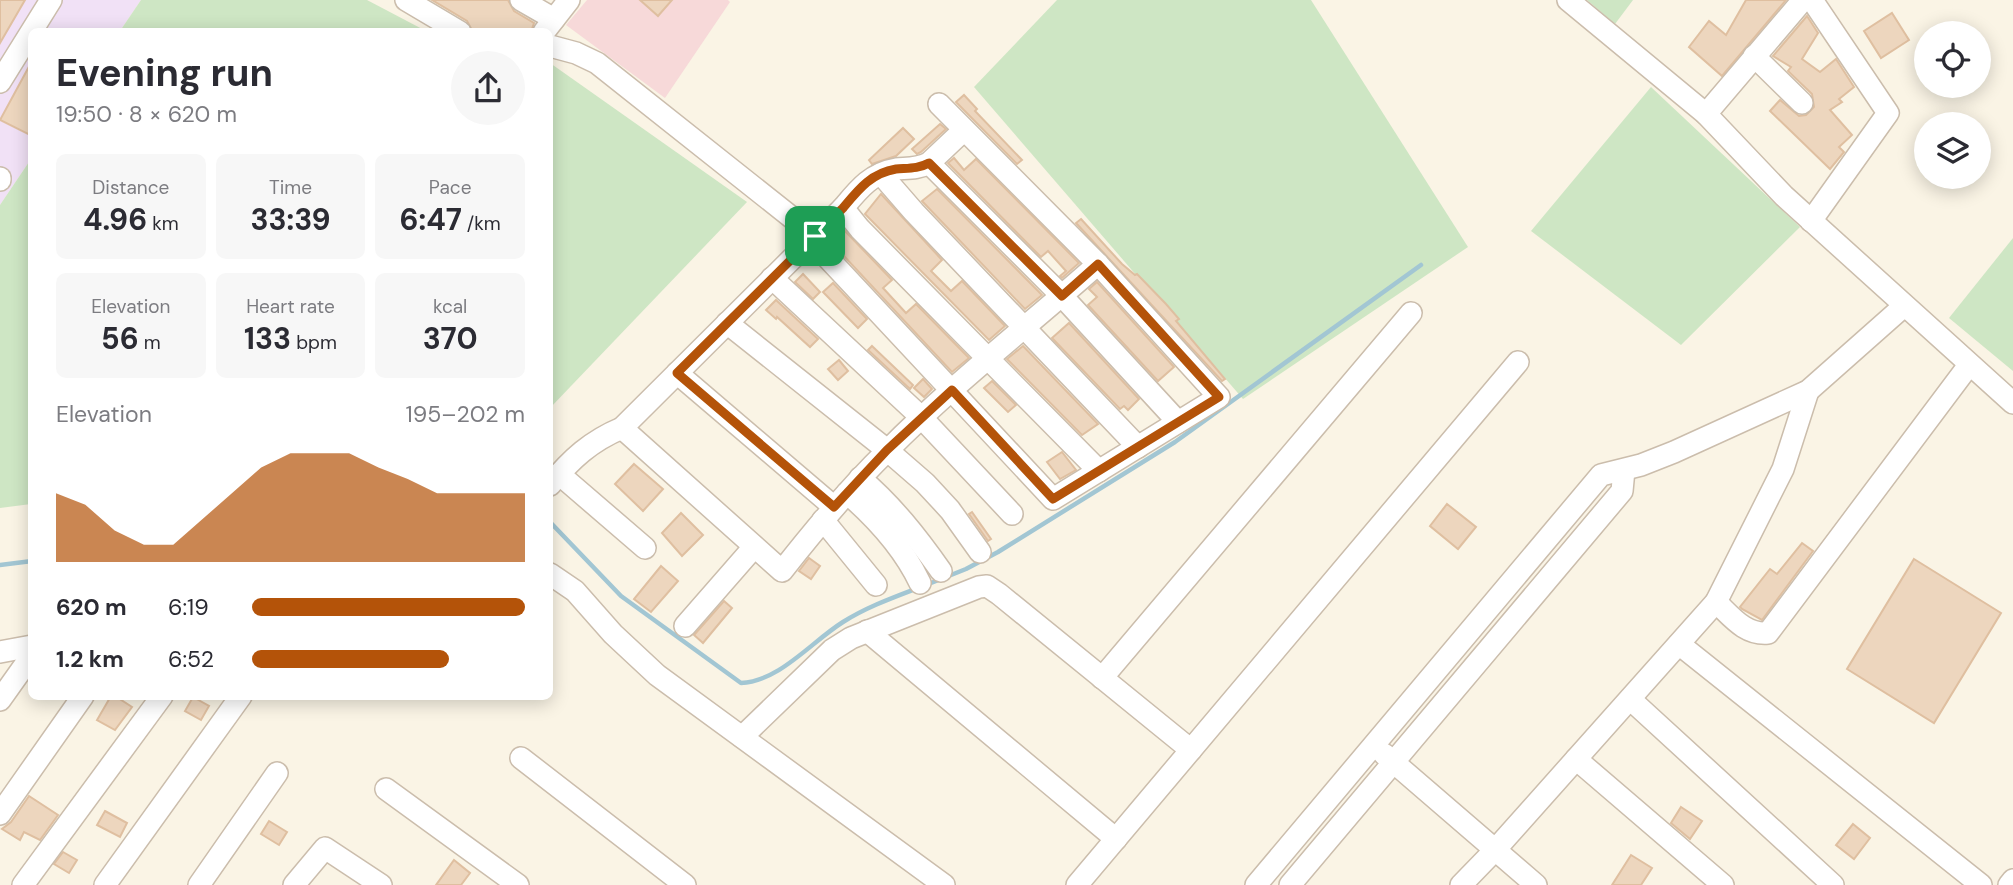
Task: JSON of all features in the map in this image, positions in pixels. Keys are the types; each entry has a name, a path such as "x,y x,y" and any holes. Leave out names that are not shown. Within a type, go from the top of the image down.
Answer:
{"street":[{"path":"0,82 8,52 51,0"},
{"path":"406,0 453,28"},
{"path":"521,0 549,25 569,0"},
{"path":"1568,0 1706,114 1784,196 2013,403"},
{"path":"1706,114 1803,0"},
{"path":"1811,221 1888,113 1812,0"},
{"path":"553,47 576,53 597,63 813,238 1053,499 1219,397 1098,264 939,104"},
{"path":"1754,56 1801,103"},
{"path":"645,548 554,479 584,448 604,435 622,428 843,208 866,181 895,169 922,167 964,130"},
{"path":"929,163 1062,296 1178,422"},
{"path":"881,174 1138,447"},
{"path":"843,208 860,229 987,360 1098,471"},
{"path":"622,428 782,571 841,499 887,450 921,417 1098,264"},
{"path":"772,278 921,417 1012,514"},
{"path":"1256,885 1601,475 1624,470 1674,452 1808,391 1904,306"},
{"path":"1102,678 1411,313"},
{"path":"727,323 887,450 938,497 980,552"},
{"path":"1077,885 1518,362"},
{"path":"1716,602 1745,629 1756,634 1768,634 1969,365"},
{"path":"677,373 841,499 879,522 911,564 920,583"},
{"path":"1461,885 1716,602 1783,469 1808,391"},
{"path":"1290,885 1622,491 1624,470"},
{"path":"841,499 880,495 941,570"},
{"path":"841,499 876,585"},
{"path":"685,626 754,547"},
{"path":"553,576 575,590 613,634 657,675 944,885"},
{"path":"742,737 832,650 867,631 987,586 1191,750"},
{"path":"867,631 1116,839"},
{"path":"1679,644 1981,885"},
{"path":"0,652 28,647"},
{"path":"0,700 28,661"},
{"path":"1630,699 1833,885"},
{"path":"0,814 80,700"},
{"path":"23,885 159,700"},
{"path":"105,885 238,700"},
{"path":"1374,745 1536,885"},
{"path":"521,758 685,885"},
{"path":"1576,759 1723,885"},
{"path":"200,885 277,773"},
{"path":"386,789 518,885"},
{"path":"294,885 325,848 381,885"},
{"path":"2009,885 2013,880"}],"shaded area":[{"path":"0,0 141,0 122,28 28,28 28,163 0,205"},
{"path":"587,0 730,2 665,98 566,25"}],"green space":[{"path":"141,0 367,0 420,28 122,28"},
{"path":"1057,0 1311,0 1468,247 1243,399 974,87"},
{"path":"1587,0 1633,0 1615,24"},
{"path":"553,65 747,202 553,405"},
{"path":"1651,87 1800,227 1681,345 1531,231"},
{"path":"28,163 28,504 0,508 0,205"},
{"path":"2013,238 2013,371 1949,318"}],"building":[{"path":"0,0 25,0 0,43"},
{"path":"432,0 508,0 514,11 534,23 532,28 471,28 467,21"},
{"path":"640,0 672,0 658,16"},
{"path":"1746,0 1786,0 1722,76 1689,47 1709,21 1726,35"},
{"path":"1892,13 1909,40 1881,58 1864,31"},
{"path":"1807,16 1818,33 1802,59 1820,72 1836,59 1854,87 1839,99 1842,102 1830,110 1852,135 1839,147 1844,152 1830,169 1770,111 1780,100 1799,116 1806,115 1814,107 1812,94 1788,71 1791,67 1773,56"},
{"path":"28,68 28,134 0,120"},
{"path":"964,95 977,109 975,111 1022,160 1017,164 956,102"},
{"path":"940,124 946,129 917,154 912,149"},
{"path":"903,128 914,139 896,156 872,164 869,160"},
{"path":"954,158 964,170 976,159 1079,263 1062,278 1060,276 1066,271 1048,251 1041,257 948,163"},
{"path":"937,189 1042,295 1025,309 922,201"},
{"path":"881,194 942,260 931,271 951,291 962,281 1005,326 989,340 865,214"},
{"path":"1081,219 1122,264 1137,274 1166,304 1179,319 1176,321 1225,379 1222,381 1076,223"},
{"path":"845,231 892,280 883,288 906,313 916,304 969,358 952,372 830,241"},
{"path":"803,274 820,292 813,299 795,282"},
{"path":"1097,282 1174,367 1158,381 1088,305 1097,297 1089,289"},
{"path":"833,283 867,319 858,328 823,292"},
{"path":"776,300 818,339 810,347 766,310"},
{"path":"1069,323 1139,399 1128,410 1124,406 1120,409 1052,338"},
{"path":"872,346 913,385 910,389 868,350"},
{"path":"1023,346 1098,424 1082,435 1007,359"},
{"path":"839,360 848,371 838,380 828,369"},
{"path":"923,379 932,389 924,397 914,388"},
{"path":"992,381 1016,405 1008,412 984,388"},
{"path":"1062,452 1076,470 1060,479 1047,462"},
{"path":"634,464 663,489 643,511 615,484"},
{"path":"1447,504 1476,527 1458,549 1430,526"},
{"path":"972,512 991,539 988,541 969,514"},
{"path":"681,513 703,535 682,556 662,533"},
{"path":"1802,543 1813,551 1762,620 1742,609 1740,607 1770,569 1777,574"},
{"path":"809,558 820,566 811,579 799,571"},
{"path":"1914,559 2001,613 1934,723 1847,669"},
{"path":"661,566 678,581 651,612 634,599"},
{"path":"724,601 732,608 703,643 694,635"},
{"path":"109,700 121,700 132,707 115,730 97,720"},
{"path":"191,700 198,700 209,706 201,720 185,711"},
{"path":"29,796 58,815 40,840 24,832 20,840 2,829 11,822"},
{"path":"1681,807 1702,821 1690,839 1671,823"},
{"path":"105,811 127,823 120,837 97,825"},
{"path":"269,821 287,832 279,845 261,834"},
{"path":"1853,824 1870,838 1854,859 1836,845"},
{"path":"63,852 77,860 69,873 54,864"},
{"path":"1631,855 1652,868 1641,885 1612,885"},
{"path":"454,860 470,873 461,885 436,885"}],"waterway":[{"path":"926,585 966,569 998,552 1175,442 1421,265"},
{"path":"553,525 621,596 741,683 769,675 852,617 918,588"},
{"path":"0,565 28,562"}],"route":[{"path":"929,163 1062,296 1098,264 1219,397 1053,499 952,390 887,450 834,507 677,373 815,236 866,181 895,169 922,167 929,163"}]}
